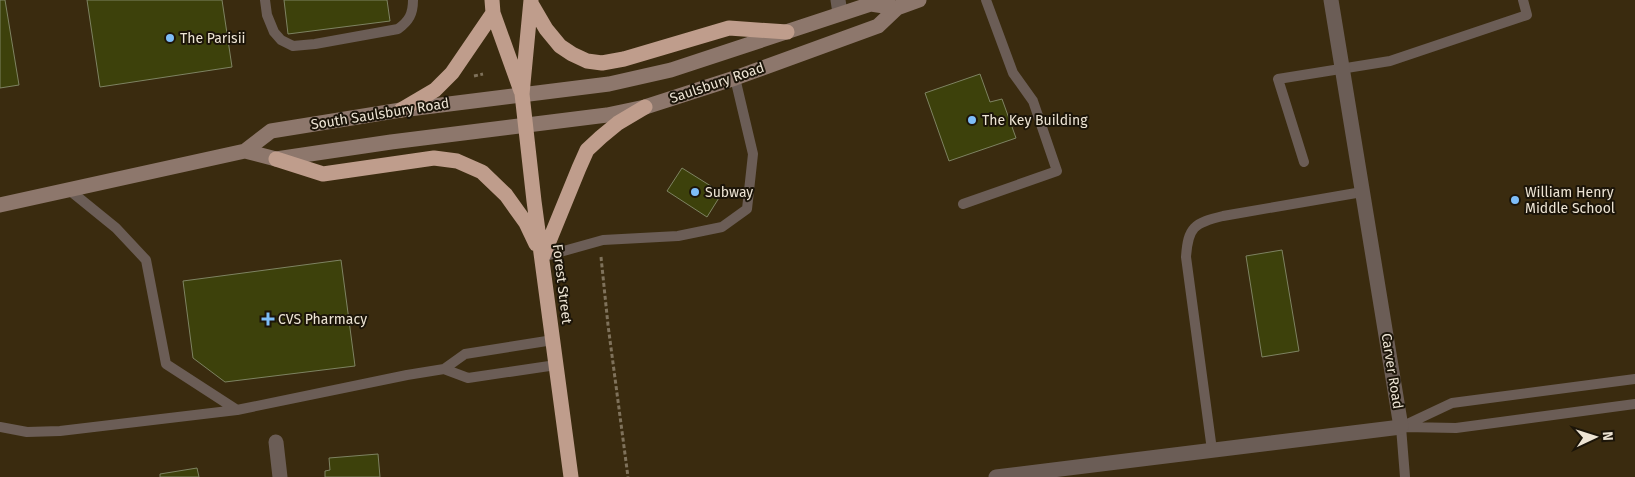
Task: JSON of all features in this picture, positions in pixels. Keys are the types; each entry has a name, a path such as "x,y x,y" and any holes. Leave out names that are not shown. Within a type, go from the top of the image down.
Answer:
{"highway":[{"path":"531,3 546,29 560,46 587,61 602,63 624,59 730,28 787,32"},
{"path":"522,94 531,3"},
{"path":"493,6 522,94"},
{"path":"400,110 436,90 452,73 493,6"},
{"name":"Forest Street","path":"522,94 571,477"},
{"path":"542,257 587,150 618,123 645,107"},
{"path":"276,159 323,174 434,158 457,161 482,172 506,195 526,223 542,257"}],"main road":[{"name":"Saulsbury Road","path":"526,125 607,115 645,107 735,78 878,26 897,8 919,0"},
{"name":"Saulsbury Road","path":"522,94 609,84 664,72 787,32 839,7 871,4 897,8"},
{"name":"South Saulsbury Road","path":"0,205 245,151 271,131 400,110 522,94"},
{"name":"South Saulsbury Road","path":"245,151 276,159 526,125"}],"street":[{"name":"Carver Road","path":"996,477 1401,427 1331,0"},
{"path":"276,442 280,477"}],"lane":[{"path":"265,0 267,15 274,32 281,40 293,46 315,44 398,29 408,21 413,10 413,0"},
{"path":"963,204 1057,171 1033,101 1013,73 986,0"},
{"path":"1304,162 1278,79 1390,61 1528,15 1522,0"},
{"path":"542,257 603,240 678,236 722,227 746,209 753,154 735,78"},
{"path":"68,189 116,228 146,260 166,364 237,410"},
{"path":"1212,450 1186,257 1187,240 1193,228 1204,221 1223,216 1362,192"},
{"path":"0,427 27,432 60,431 237,410 444,369 465,354 553,340"},
{"path":"444,369 468,378 556,365"},
{"path":"1401,427 1452,403 1635,379"},
{"path":"1401,427 1456,428 1635,404"},
{"path":"1401,427 1406,477"}],"path":[{"path":"601,252 608,325 628,477"}],"building":[{"path":"0,0 5,0 19,85 0,88"},
{"path":"87,0 222,0 232,67 100,87"},
{"path":"284,0 387,0 390,21 288,34"},
{"name":"The Key Building","path":"980,74 990,102 1002,99 1016,138 949,161 925,93"},
{"name":"Subway","path":"682,168 722,193 707,217 667,191"},
{"path":"1282,250 1299,351 1262,357 1246,256"},
{"name":"CVS Pharmacy","path":"341,260 355,366 225,382 193,358 183,281"},
{"path":"378,454 380,477 325,477 325,471 330,470 329,458"},
{"path":"197,468 199,477 160,477 160,474"}],"place":[{"name":"The Parisii","path":"170,38"},
{"name":"The Key Building","path":"972,120"},
{"name":"Subway","path":"695,192"},
{"name":"William Henry Middle School","path":"1515,200"},
{"name":"CVS Pharmacy","path":"268,319"}]}
